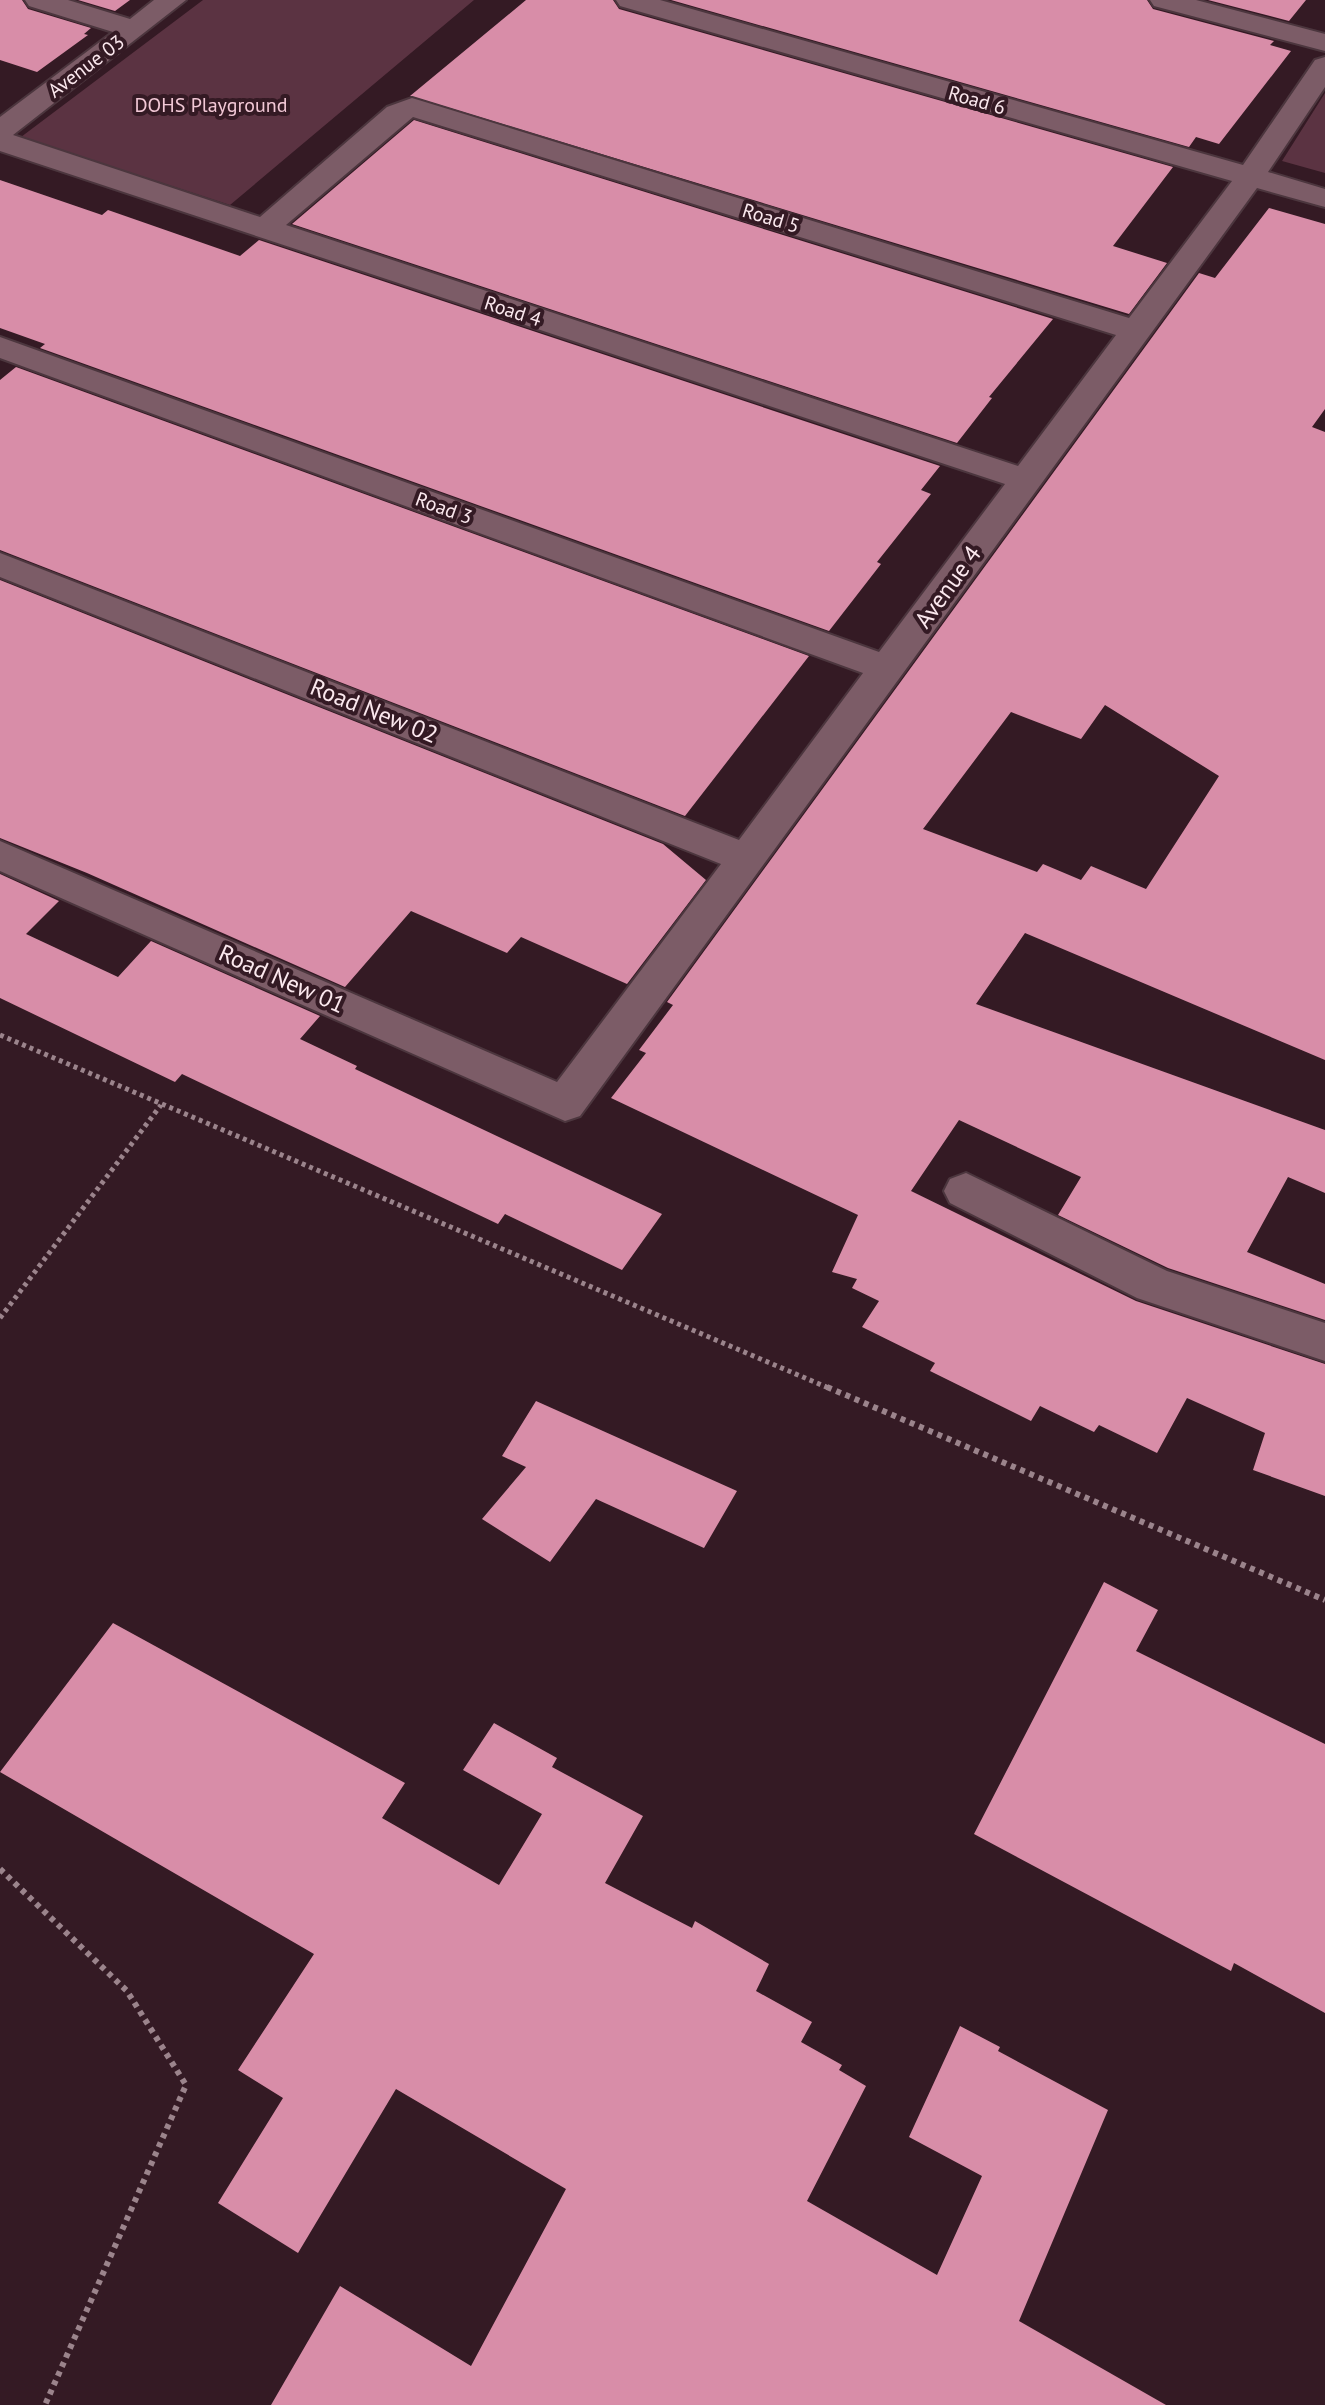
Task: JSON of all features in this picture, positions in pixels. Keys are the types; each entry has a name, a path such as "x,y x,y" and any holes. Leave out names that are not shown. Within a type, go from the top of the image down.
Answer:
{"street":[{"path":"39,0 134,29"},
{"name":"Avenue 03","path":"0,131 172,0"},
{"name":"Road 6","path":"630,0 1325,198"},
{"path":"1164,0 1325,43"},
{"name":"Avenue 4","path":"565,1104 1137,331 1249,178 1325,66"},
{"name":"Road 5","path":"264,229 404,109 412,107 1137,331"},
{"name":"Road 4","path":"0,141 1027,480"},
{"name":"Road 3","path":"0,347 888,669"},
{"name":"Road New 02","path":"0,564 748,859"},
{"name":"Road New 01","path":"0,855 565,1104"},
{"path":"966,1191 1153,1285 1325,1342"}],"path":[{"path":"0,1035 1325,1600"},
{"path":"0,1318 161,1105"},
{"path":"0,1869 127,1991 186,2085 45,2405"}],"green space":[{"name":"DOHS Playground","path":"203,0 474,0 230,205 21,137"},
{"path":"1325,93 1325,173 1282,161"}],"building":[{"path":"0,0 22,0 28,9 91,28 84,34 88,35 37,72 0,60"},
{"path":"78,0 130,0 115,11"},
{"path":"526,0 613,0 619,9 1173,167 1113,246 1167,263 1129,314 410,96"},
{"path":"671,0 1147,0 1153,9 1274,41 1270,45 1291,51 1219,144 1196,137 1189,147"},
{"path":"1208,0 1306,0 1289,21"},
{"path":"414,120 1053,319 989,397 992,398 957,443 292,224"},
{"path":"0,180 102,215 108,210 240,256 259,240 940,466 921,490 931,494 877,562 881,564 829,631 40,348 45,344 0,328"},
{"path":"1269,208 1325,224 1325,409 1312,427 1325,432 1325,1060 1025,933 976,1004 1325,1130 1325,1193 1288,1177 1247,1252 1325,1284 1325,1320 1168,1268 1058,1215 1081,1177 959,1120 911,1191 1136,1301 1325,1364 1325,1496 1253,1470 1265,1433 1187,1398 1157,1453 1099,1425 1094,1432 1040,1406 1031,1421 930,1371 935,1363 862,1327 879,1301 852,1288 857,1279 832,1272 858,1215 611,1098 646,1053 639,1050 673,1005 667,1002 1199,273 1215,278","holes":["1105,705 1219,776 1146,889 1091,866 1081,880 1043,864 1037,872 923,829 1011,712 1081,739"]},
{"path":"16,367 809,656 685,816 0,550 0,380"},
{"path":"0,580 663,844 706,880 627,984 521,937 507,953 411,911 345,987 0,838"},
{"path":"0,874 59,901 26,934 118,977 151,941 320,1016 300,1039 357,1066 355,1069 662,1214 622,1270 505,1214 498,1224 182,1074 175,1082 0,998"},
{"path":"536,1401 737,1491 704,1548 596,1499 550,1562 482,1519 526,1467 502,1456"},
{"path":"1104,1582 1158,1610 1136,1651 1325,1744 1325,2013 1234,1963 1231,1971 974,1834"},
{"path":"113,1623 405,1783 382,1818 499,1885 542,1814 463,1770 494,1723 557,1758 552,1767 643,1816 605,1883 692,1928 695,1921 769,1964 756,1991 812,2022 801,2042 842,2065 839,2070 866,2086 807,2201 937,2275 982,2176 909,2137 960,2026 1000,2047 998,2051 1108,2110 1019,2321 1166,2405 271,2405 340,2286 471,2366 566,2189 396,2089 298,2253 218,2203 283,2098 238,2070 314,1954 0,1772"}]}
